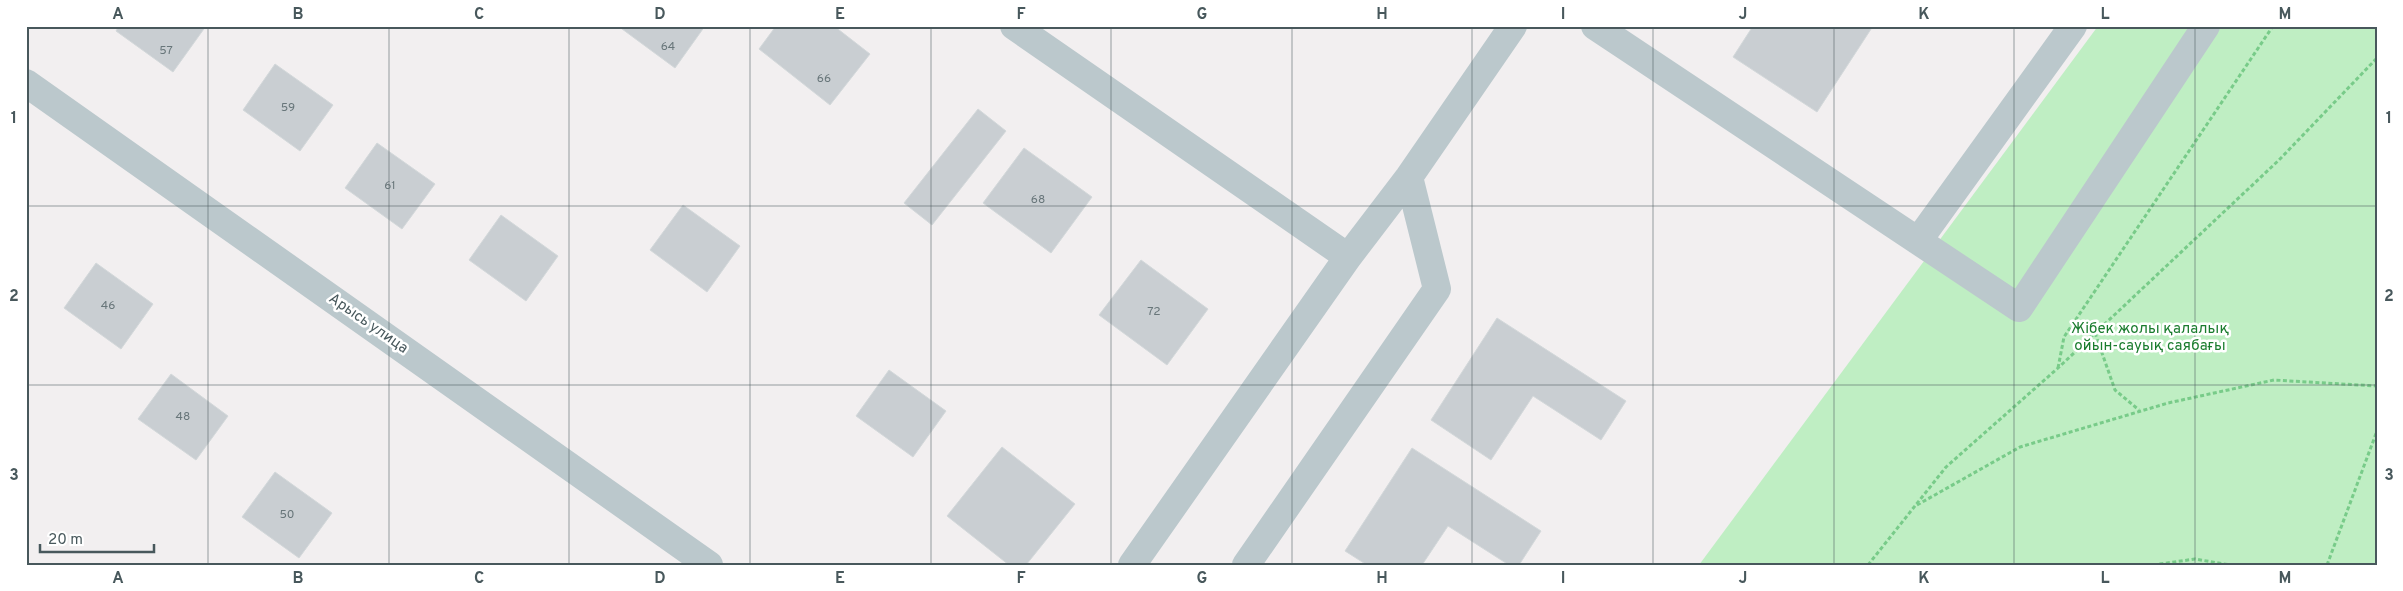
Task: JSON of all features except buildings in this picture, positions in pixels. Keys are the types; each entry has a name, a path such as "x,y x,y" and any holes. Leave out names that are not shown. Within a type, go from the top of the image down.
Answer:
{"street":[{"path":"1014,26 1348,257"},
{"path":"1132,565 1348,257 1409,177 1513,26"},
{"path":"1595,26 2019,308 2206,26"},
{"path":"1918,241 2073,26"},
{"name":"Арысь улица","path":"26,83 709,565"},
{"path":"1246,565 1437,289 1409,177"}],"path":[{"path":"2058,368 2064,337 2273,26"},
{"path":"1868,565 1946,467 2096,333 2279,160 2377,58"},
{"path":"2096,333 2115,390 2139,411"},
{"path":"1915,507 2020,447 2139,411 2274,380 2377,386"},
{"path":"2327,565 2377,431"},
{"path":"2153,565 2194,558 2230,565"}],"green space":[{"name":"Жібек жолы қалалық ойын-сауық саябағы","path":"2098,26 2377,26 2377,565 1699,565"}]}
